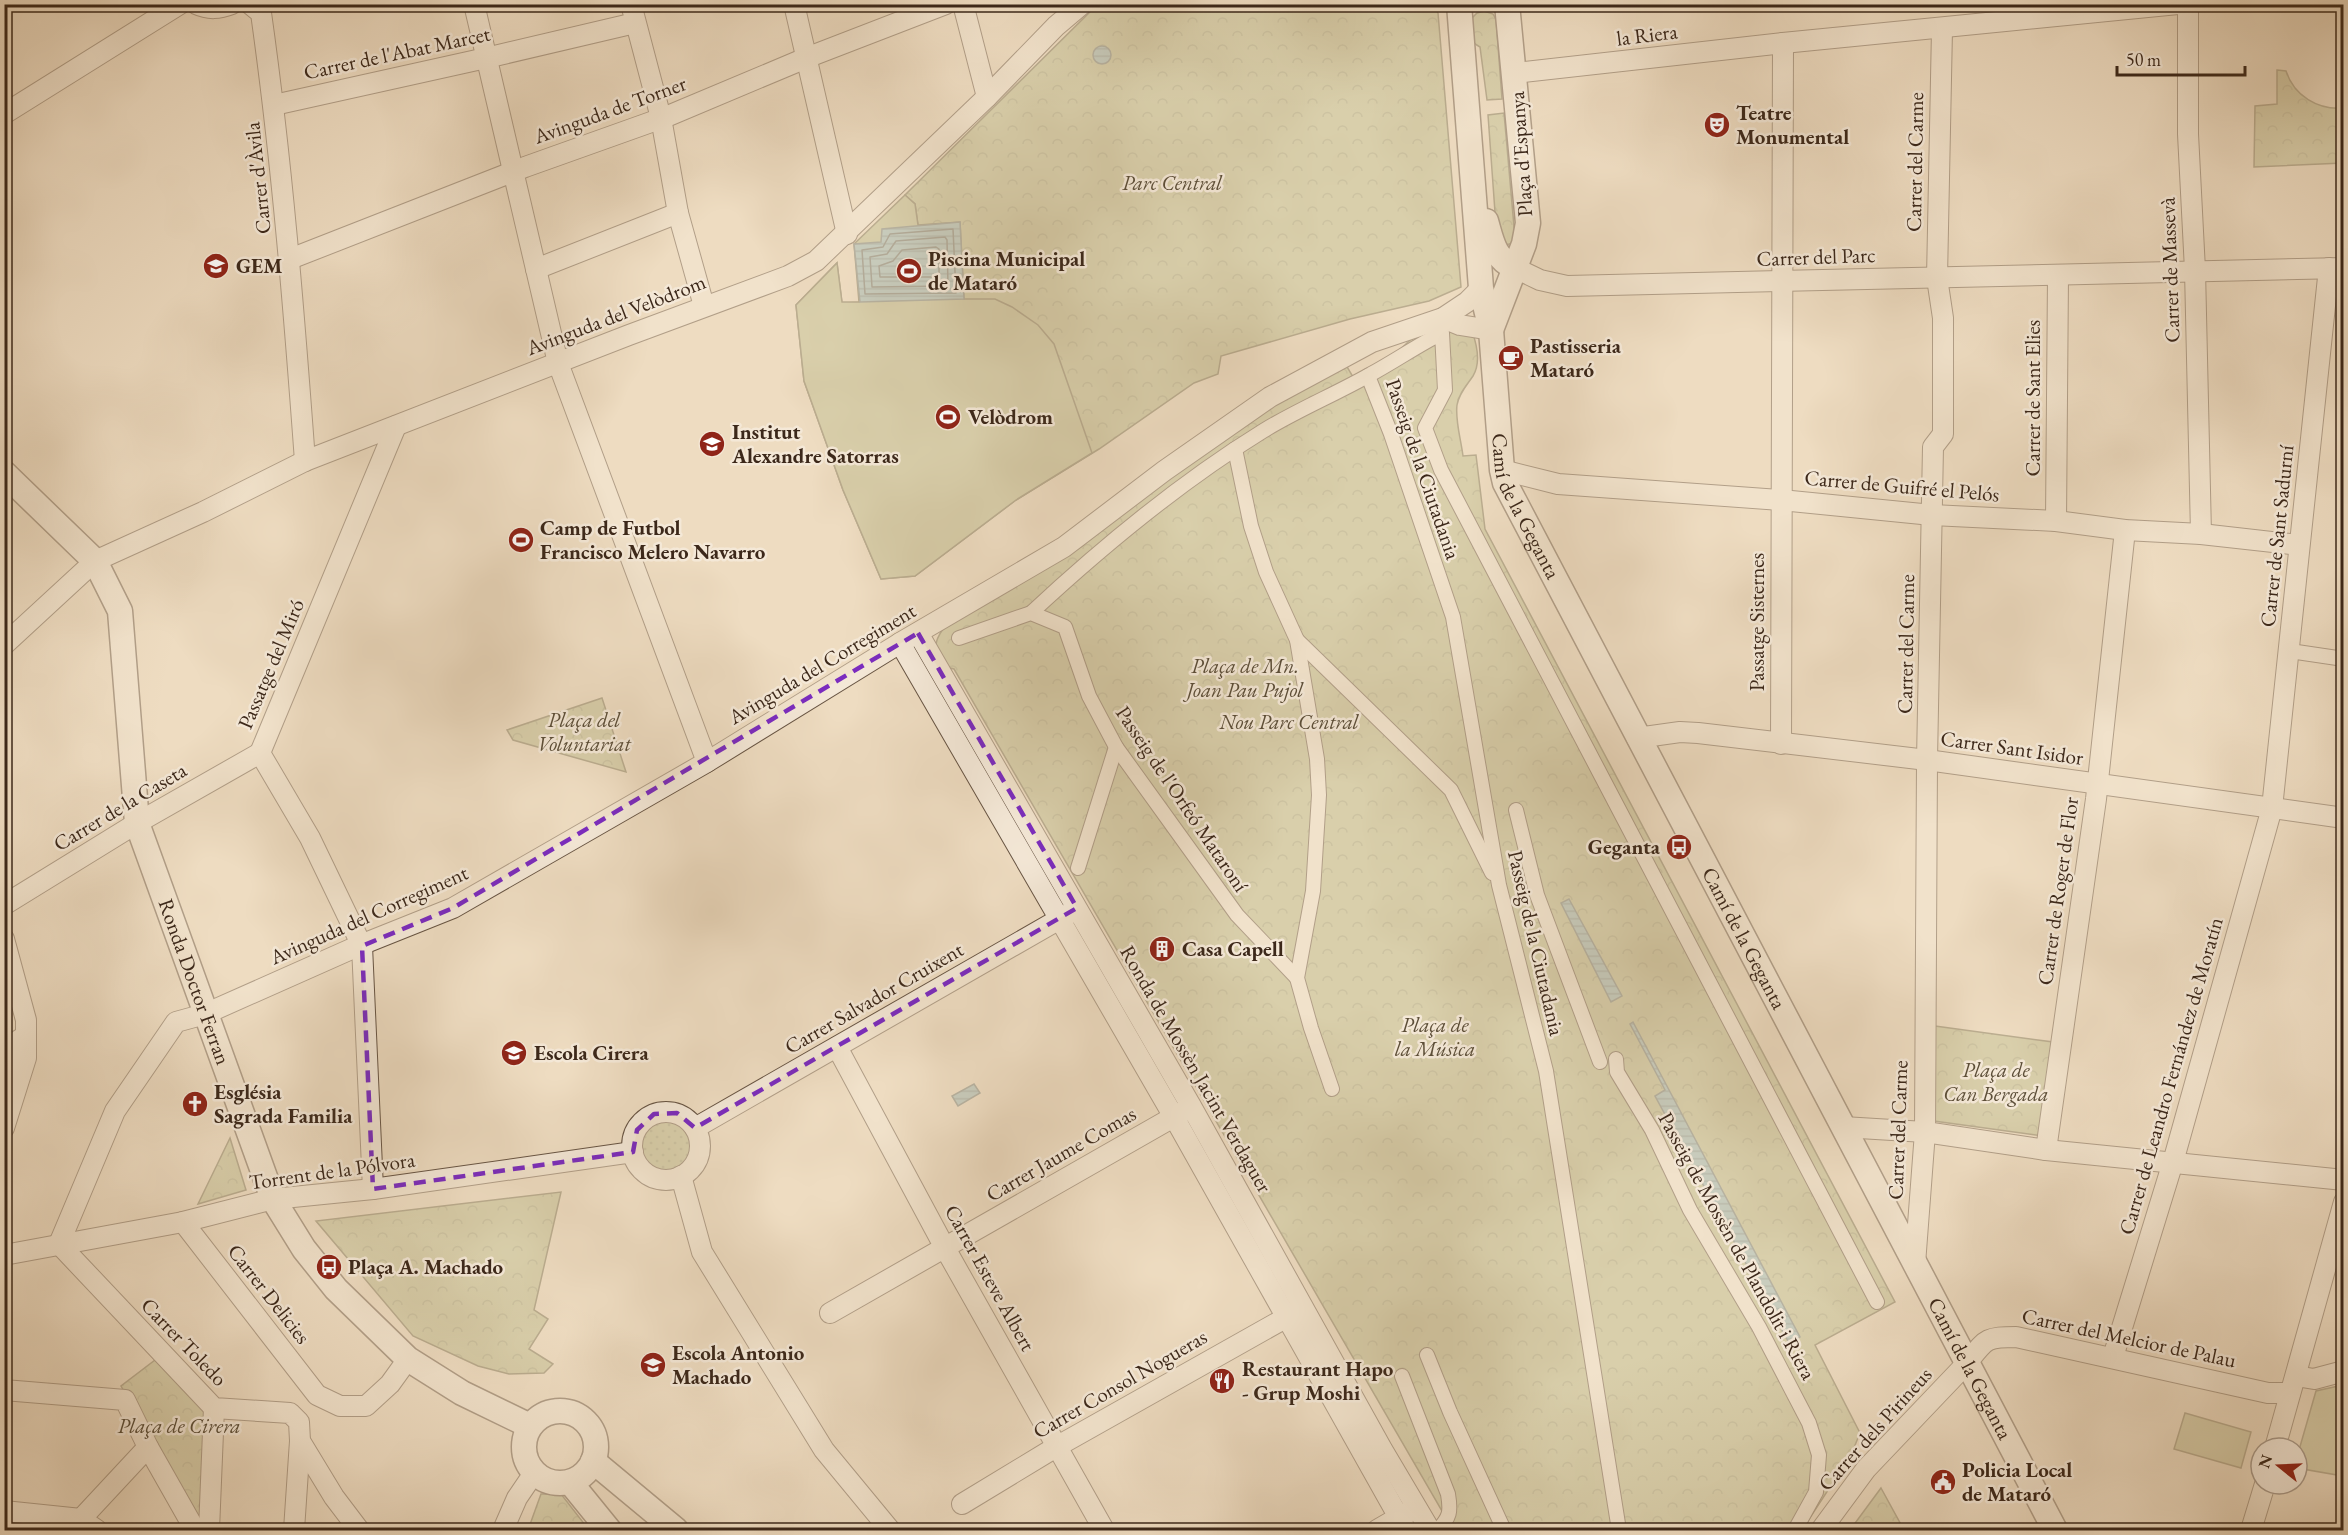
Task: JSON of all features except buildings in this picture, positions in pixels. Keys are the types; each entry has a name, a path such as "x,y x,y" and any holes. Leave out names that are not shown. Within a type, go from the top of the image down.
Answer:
{"street":[{"path":"4,114 180,4"},
{"path":"196,4 209,9 232,4"},
{"name":"Carrer d'Àvila","path":"250,4 261,13 274,105 290,259 305,461"},
{"path":"474,4 558,363 707,762"},
{"path":"794,4 847,234"},
{"name":"Avinguda de Torner","path":"290,259 661,118 806,58 946,4"},
{"path":"963,4 987,97"},
{"path":"1056,26 1062,4"},
{"name":"Avinguda del Velòdrom","path":"4,645 95,561 203,512 305,461 704,306 788,276 816,261 847,234 987,97 1056,26 1082,4"},
{"name":"la Riera","path":"1515,74 1783,43 2178,4"},
{"name":"Carrer de Massevà","path":"2188,4 2188,134 2195,270 2201,534"},
{"name":"Plaça d'Espanya","path":"1491,330 1524,244 1528,223 1511,38 1503,5"},
{"name":"Plaça d'Espanya","path":"1463,9 1462,41 1481,288 1491,330"},
{"path":"633,14 661,118 678,213 704,306"},
{"name":"Carrer de l'Abat Marcet","path":"274,105 486,58 633,14"},
{"name":"Carrer del Carme","path":"1915,1264 1925,1132 1927,760 1933,447 1943,434 1943,318 1937,278 1942,29"},
{"name":"Plaça d'Espanya","path":"1462,41 1472,57 1478,78 1490,236"},
{"name":"Passatge Sisternes","path":"1781,744 1783,43"},
{"name":"Plaça d'Espanya","path":"1472,167 1496,253 1503,262 1515,268"},
{"path":"536,269 678,213"},
{"name":"Carrer del Parc","path":"1515,268 1540,280 1567,286 2336,268"},
{"name":"Carrer de Sant Sadurní","path":"2272,808 2290,651 2299,545 2336,268"},
{"name":"Carrer de Sant Elies","path":"2056,521 2058,275"},
{"name":"Avinguda del Corregiment","path":"59,1244 116,1111 176,1022 205,1014 358,946 453,908 707,762 900,643 1064,548 1164,471 1270,397 1372,342 1443,318 1467,302 1481,288"},
{"path":"1443,318 1460,325 1491,330"},
{"name":"Camí de la Geganta","path":"1491,330 1502,470 1509,493 2055,1530"},
{"path":"959,638 1031,613 1097,552 1162,500 1235,449 1265,430 1368,376 1408,350 1442,333 1445,390 1425,428 1441,470 1877,1302"},
{"name":"Passeig de la Ciutadania","path":"1368,376 1391,434 1453,617 1498,885 1546,1071 1619,1530"},
{"name":"Passatge del Miró","path":"362,946 310,838 260,753 396,426"},
{"path":"1235,449 1251,526 1266,572 1297,640 1317,759 1319,795 1313,891 1297,978 1332,1089"},
{"name":"Carrer de Guifré el Pelós","path":"1502,470 1558,484 1781,500 1932,515 2056,521 2125,530 2201,534 2299,545"},
{"name":"Ronda Doctor Ferran","path":"4,473 95,561 120,610 137,823 273,1200 304,1249 336,1289 408,1359 462,1393 530,1426"},
{"name":"Carrer de Roger de Flor","path":"2046,1150 2097,785 2125,530"},
{"name":"Passeig de l'Orfeó Mataroní","path":"1031,613 1065,627 1089,696 1116,747 1237,915 1297,978"},
{"name":"Ronda de Mossèn Jacint Verdaguer","path":"918,633 1191,1106 1402,1524"},
{"path":"1297,640 1451,790 1498,885"},
{"name":"Ronda de Mossèn Jacint Verdaguer","path":"900,643 1174,1117 1430,1530"},
{"path":"2290,651 2343,659"},
{"name":"Carrer Sant Isidor","path":"1638,738 1689,732 1927,760 2343,818"},
{"path":"1078,868 1116,747"},
{"name":"Carrer de la Caseta","path":"4,905 137,823 260,753"},
{"name":"Carrer de Leandro Fernández de Moratín","path":"2113,1358 2173,1162 2272,808"},
{"path":"1516,810 1537,895 1600,1062"},
{"name":"Carrer Salvador Cruixent","path":"695,1128 1077,909"},
{"path":"4,939 26,1020 26,1058 4,1128"},
{"path":"362,946 373,1189"},
{"path":"4,1075 17,1051 26,1020"},
{"name":"Carrer Esteve Albert","path":"837,1047 945,1248 1104,1530"},
{"name":"Passeig de Mossèn de Plandolit i Riera","path":"1616,1059 1617,1072 1652,1130 1690,1210 1759,1327 1809,1423 1818,1455 1816,1492 1795,1530"},
{"name":"Carrer Jaume Comas","path":"830,1314 1191,1106"},
{"path":"677,1113 695,1128 700,1150 690,1170 681,1176 661,1179 643,1170 633,1152 633,1141 644,1120 654,1114 677,1113"},
{"path":"1843,1127 1925,1132 2046,1150 2343,1180"},
{"name":"Torrent de la Pólvora","path":"4,1255 183,1222 273,1200 373,1189 633,1152"},
{"path":"681,1176 702,1252 824,1450 890,1530"},
{"path":"2278,1436 2343,1202"},
{"name":"Carrer Delicies","path":"183,1222 318,1395 340,1406 366,1406 390,1383 408,1359"},
{"name":"Carrer Toledo","path":"59,1244 214,1408 290,1413 300,1432"},
{"name":"Carrer Consol Nogueras","path":"962,1504 1056,1447 1295,1312"},
{"name":"Carrer del Melcior de Palau","path":"1968,1363 1979,1348 1992,1337 2016,1337 2268,1393 2343,1371"},
{"path":"1427,1355 1450,1412 1504,1530"},
{"name":"Carrer dels Pirineus","path":"1821,1530 1866,1469 1968,1363"},
{"path":"1402,1376 1448,1494 1450,1507 1448,1519 1438,1530"},
{"path":"4,1390 125,1400 148,1447 195,1530"},
{"path":"209,1530 214,1408"},
{"path":"561,1411 572,1413 592,1430 596,1442 593,1461 584,1474 570,1482 555,1483 545,1480 534,1473 526,1459 524,1445 530,1426 549,1413 561,1411"},
{"path":"294,1530 300,1432"},
{"path":"300,1432 334,1497 359,1530"},
{"path":"4,1510 89,1525 148,1447"},
{"path":"593,1461 676,1530"},
{"path":"503,1530 517,1498 534,1473"},
{"path":"570,1482 609,1530"},
{"path":"2251,1530 2261,1496"},
{"path":"1377,1530 1402,1524 1417,1507"}],"highlighted area":[{"path":"918,633 1077,908 695,1128 677,1113 654,1114 637,1130 633,1152 373,1189 362,946 453,908"}],"green space":[{"name":"Parc Central","path":"1431,4 1438,13 1461,287 1429,301 1350,319 1221,356 1218,374 1194,383 1099,449 1016,500 915,576 881,579 843,490 804,381 796,305 837,263 842,303 964,299 918,225 915,204 905,195 1097,5"},
{"path":"1484,11 1493,14 1496,19 1502,99 1487,100 1480,47 1472,42 1472,18"},
{"path":"2277,70 2286,71 2295,88 2308,100 2325,107 2343,108 2343,163 2254,167 2255,106 2277,104"},
{"path":"1504,113 1515,238 1513,243 1506,245 1497,240 1488,115"},
{"name":"Velòdrom","path":"905,195 915,204 918,225 960,222 964,299 995,299 1012,307 1038,325 1054,344 1092,453 1016,500 915,576 881,579 843,490 804,381 796,305 837,263 842,302 859,302 854,244"},
{"name":"Nou Parc Central","path":"1462,330 1472,331 1478,360 1473,376 1458,401 1457,424 1463,456 1476,455 1485,529 1895,1302 1815,1345 1860,1433 1851,1455 1802,1530 1453,1530 954,669 945,667 937,652 937,640 943,629 1081,547 1141,498 1274,404 1346,365 1353,377 1395,355 1414,336"},
{"name":"Plaça del Voluntariat","path":"602,698 626,772 513,740 507,730"},
{"name":"Plaça de Can Bergada","path":"1935,1026 2053,1042 2043,1136 1934,1121"},
{"path":"665,1119 675,1121 683,1127 689,1135 691,1145 689,1155 683,1163 675,1169 665,1171 655,1169 647,1163 641,1155 639,1145 641,1135 647,1127 655,1121"},
{"path":"230,1138 246,1190 198,1204"},
{"path":"561,1192 534,1310 548,1319 529,1349 553,1364 544,1373 509,1374 478,1366 413,1336 316,1221"},
{"name":"Plaça de Cirera","path":"159,1357 211,1417 202,1529 121,1386"},
{"path":"2343,1385 2343,1476 2309,1470 2309,1436 2303,1436 2316,1391"},
{"path":"2185,1413 2251,1432 2241,1468 2174,1449"},
{"path":"1881,1488 1904,1530 1850,1530"},
{"path":"541,1494 561,1494 589,1530 528,1530"}],"water":[{"path":"1098,46 1106,46 1111,51 1109,62 1098,64 1093,59 1093,51"},
{"name":"Piscina Municipal de Mataró","path":"960,222 964,299 860,302 854,244 881,242 882,229"},
{"path":"1569,899 1622,996 1611,1002 1561,903"},
{"path":"1633,1022 1800,1337 1789,1343 1655,1096 1665,1090 1630,1024"},
{"path":"974,1084 980,1093 958,1106 952,1096"}],"place":[{"name":"Teatre Monumental","path":"1717,125"},
{"name":"GEM","path":"216,266"},
{"name":"Piscina Municipal de Mataró","path":"909,271"},
{"name":"Pastisseria Mataró","path":"1511,358"},
{"name":"Velòdrom","path":"948,417"},
{"name":"Institut Alexandre Satorras","path":"712,444"},
{"name":"Camp de Futbol Francisco Melero Navarro","path":"521,540"},
{"name":"Geganta","path":"1679,847"},
{"name":"Casa Capell","path":"1162,949"},
{"name":"Escola Cirera","path":"514,1053"},
{"name":"Església Sagrada Familia","path":"195,1104"},
{"name":"Plaça A. Machado","path":"329,1267"},
{"name":"Escola Antonio Machado","path":"653,1365"},
{"name":"Restaurant Hapo - Grup Moshi","path":"1222,1381"},
{"name":"Policia Local de Mataró","path":"1943,1482"}],"park label":[{"name":"Plaça de Mn. Joan Pau Pujol","path":"1245,678"},
{"name":"Plaça de la Música","path":"1435,1037"}]}
